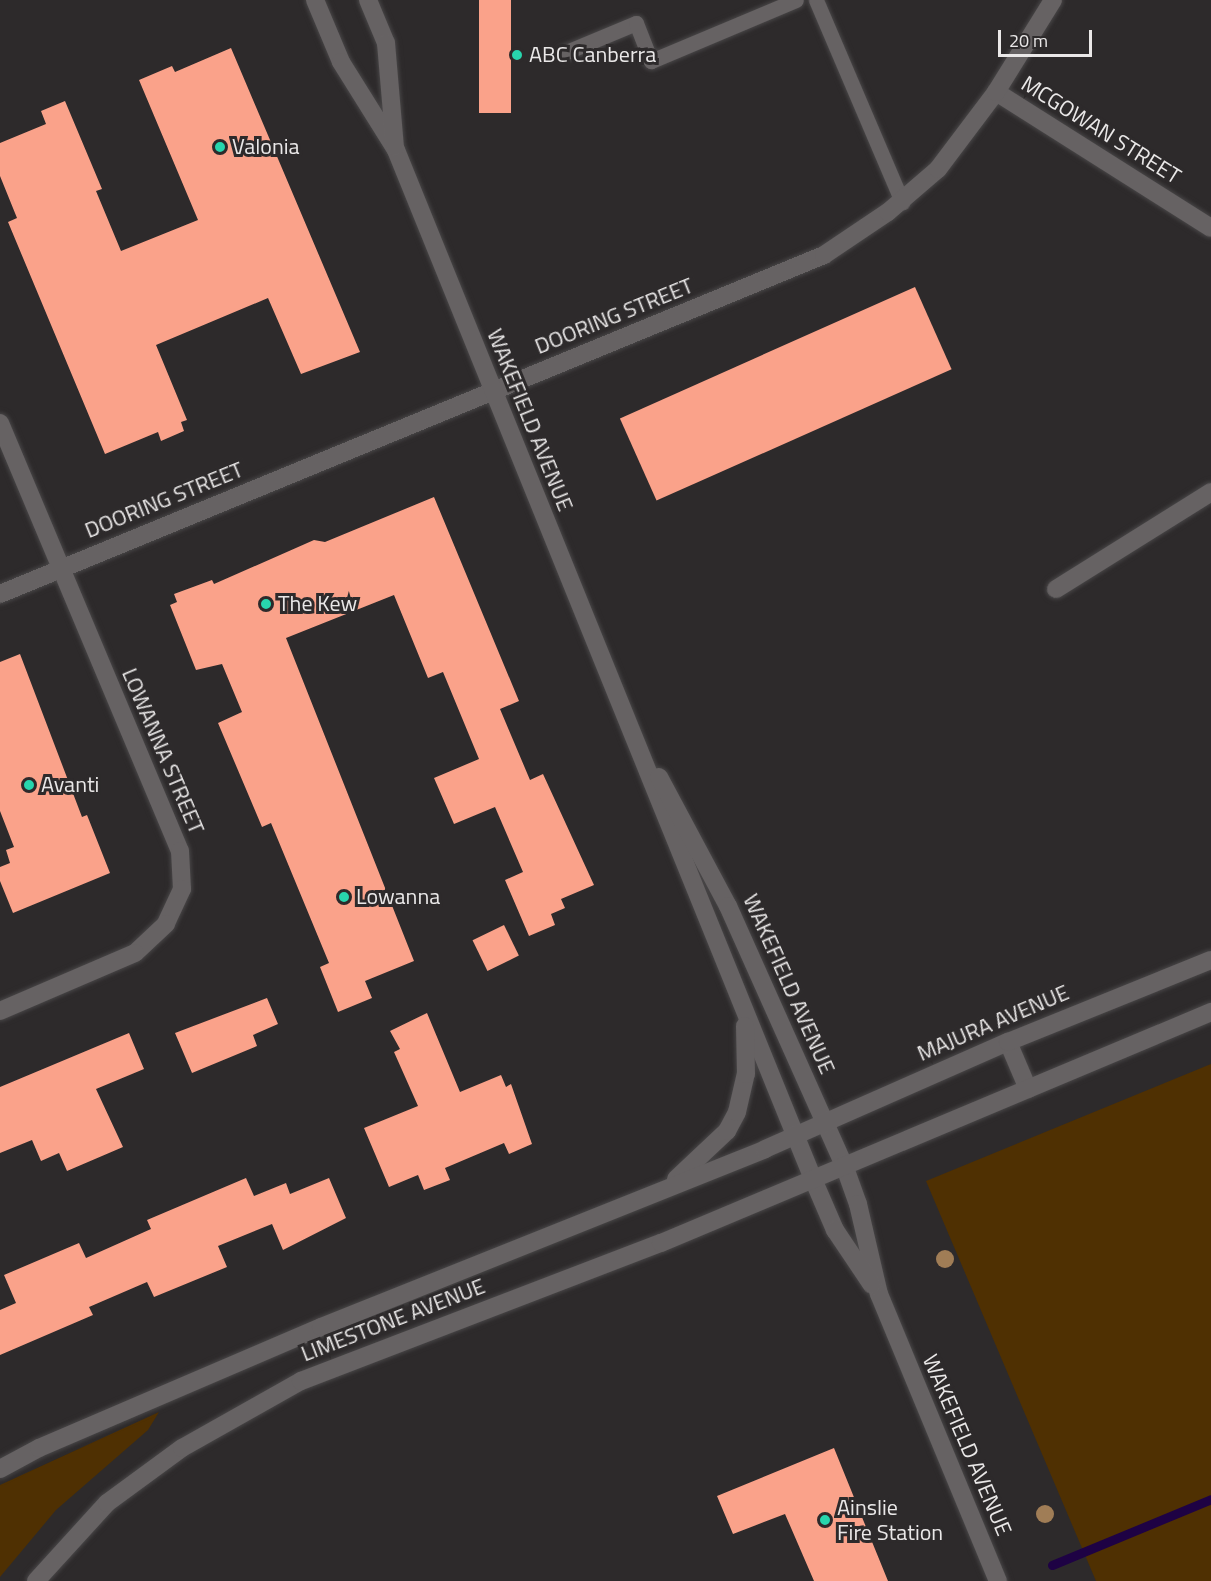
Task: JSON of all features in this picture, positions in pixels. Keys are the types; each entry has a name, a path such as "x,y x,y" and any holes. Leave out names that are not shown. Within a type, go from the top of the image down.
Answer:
{"main road":[{"name":"WAKEFIELD AVENUE","path":"315,0 341,62 396,150 622,706 705,924 744,1009 835,1230 879,1294"},
{"name":"DOORING STREET","path":"0,594 824,255 902,202 938,169 996,92 1053,0"},
{"name":"WAKEFIELD AVENUE","path":"370,2 386,44 396,150"},
{"name":"MCGOWAN STREET","path":"996,92 1211,228"},
{"name":"LOWANNA STREET","path":"0,423 180,851 182,889 166,924 135,953 0,1011"},
{"path":"1056,589 1211,492"},
{"name":"WAKEFIELD AVENUE","path":"622,706 728,906 844,1165 858,1203 879,1294 998,1581"},
{"name":"MAJURA AVENUE","path":"796,1135 1008,1042 1210,963"},
{"path":"668,1186 727,1131 737,1112 746,1074 744,1009"},
{"path":"813,1179 1211,1012"},
{"path":"1008,1042 1028,1089"},
{"name":"LIMESTONE AVENUE","path":"0,1469 311,1331 796,1135"},
{"name":"LIMESTONE AVENUE","path":"36,1581 107,1503 182,1448 301,1381 661,1243 813,1179"}],"lane":[{"path":"564,53 636,23 651,61 796,0"},
{"path":"816,0 902,202"}],"shaded area":[{"path":"1211,1064 1211,1581 1096,1581 926,1181"},
{"path":"159,1412 148,1430 56,1510 0,1577 0,1485"}],"building":[{"path":"479,0 511,0 511,113 479,113"},
{"name":"Valonia","path":"231,48 360,352 301,374 268,298 156,345 187,420 181,422 184,431 161,441 158,432 105,454 8,222 17,218 0,176 0,143 46,124 41,111 65,101 102,189 96,191 121,251 198,220 139,80 172,66 175,72"},
{"path":"915,287 952,369 657,501 620,418"},
{"path":"434,497 519,701 500,709 530,780 543,774 594,885 561,899 565,908 551,914 555,925 529,936 505,880 523,872 495,807 454,824 434,778 479,759 443,672 428,678 394,595 286,638 414,961 365,981 372,998 338,1012 320,967 329,963 271,823 262,827 218,723 242,712 222,664 196,670 170,605 177,602 174,594 212,580 214,584 314,540 325,542"},
{"name":"Avanti","path":"20,654 82,817 87,815 110,873 13,913 0,881 0,867 10,863 6,850 14,847 0,811 0,662"},
{"path":"504,925 519,956 487,971 473,940"},
{"path":"267,998 278,1024 253,1035 257,1046 192,1073 175,1033"},
{"path":"427,1013 460,1092 501,1075 506,1087 511,1084 532,1144 509,1154 504,1143 445,1168 450,1180 424,1190 418,1175 389,1187 364,1128 418,1106 394,1052 400,1049 390,1031"},
{"path":"129,1033 144,1069 96,1089 123,1147 67,1171 59,1153 41,1161 32,1140 0,1153 0,1087"},
{"path":"246,1178 254,1196 286,1183 290,1194 329,1178 346,1218 283,1250 272,1224 218,1246 227,1267 154,1297 147,1282 89,1307 93,1315 0,1355 0,1310 16,1303 4,1275 79,1243 86,1258 151,1229 147,1220"},
{"name":"Ainslie Fire Station","path":"834,1448 888,1581 814,1581 785,1514 733,1534 717,1496"}],"waterway":[{"path":"1052,1565 1211,1499"}],"place":[{"name":"ABC Canberra","path":"517,55"},
{"name":"Valonia","path":"220,147"},
{"name":"The Kew","path":"266,604"},
{"name":"Avanti","path":"29,785"},
{"name":"Lowanna","path":"344,897"},
{"name":"Ainslie Fire Station","path":"825,1520"}]}
